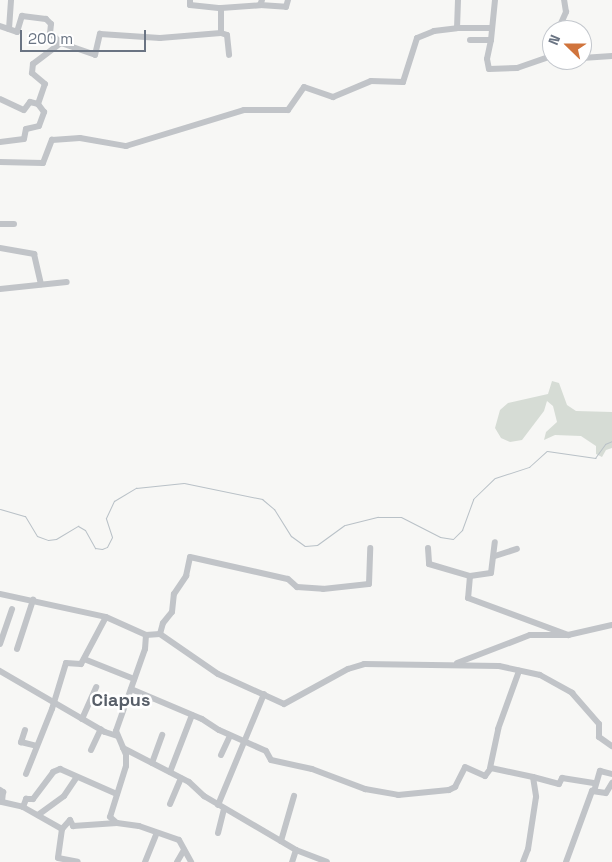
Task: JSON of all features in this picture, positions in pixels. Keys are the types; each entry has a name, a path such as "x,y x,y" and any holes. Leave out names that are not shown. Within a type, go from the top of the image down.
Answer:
{"street":[{"path":"9,29 11,0"},
{"path":"190,0 190,5 221,8 261,2 285,7 288,0"},
{"path":"457,28 458,0"},
{"path":"495,0 487,59 490,70 517,68 542,59"},
{"path":"562,20 566,12 564,0"},
{"path":"221,8 222,33"},
{"path":"0,26 18,32 22,16 46,19 51,24 50,33 61,43 95,55 100,34 160,38 222,33 227,35 229,55"},
{"path":"0,162 43,162 48,143 52,140 80,138 126,146 247,109 288,110 304,87 334,98 371,81 403,82 417,38 434,31 457,28 492,28"},
{"path":"470,40 491,40"},
{"path":"38,104 45,84 34,75 32,66 61,43"},
{"path":"592,57 612,56"},
{"path":"0,99 24,110 30,102 38,104 44,112 39,126 26,129 24,139 0,142"},
{"path":"0,224 14,224"},
{"path":"0,248 36,256 41,284"},
{"path":"0,289 67,282"},
{"path":"428,548 429,564 470,576 490,574 495,556 495,542"},
{"path":"160,634 160,628 172,612 174,594 186,576 190,557 288,579 297,587 323,589 369,584 370,548"},
{"path":"495,556 517,550"},
{"path":"470,576 469,598 568,635"},
{"path":"1,596 33,600 106,617 146,635 160,634 218,674 287,704 348,669 364,664 454,665 519,671 553,680 572,693 599,724 599,737 612,746"},
{"path":"17,649 33,600"},
{"path":"0,644 2,633 12,609"},
{"path":"26,774 66,663 81,664 106,617"},
{"path":"454,665 530,635 568,635 612,625"},
{"path":"116,823 109,811 126,766 123,748 117,736 117,725 145,649 146,635"},
{"path":"84,658 134,680"},
{"path":"0,671 54,700 82,719 117,736"},
{"path":"130,689 192,714 230,736 268,752 274,761 398,795 449,790 455,787 465,767 484,776 490,768 496,736 519,671"},
{"path":"82,719 96,687"},
{"path":"218,832 221,807 242,742 259,711 264,694"},
{"path":"170,772 192,714"},
{"path":"91,750 101,729"},
{"path":"25,730 22,742 37,746"},
{"path":"152,763 162,735"},
{"path":"221,755 230,736"},
{"path":"123,748 181,778 221,807 296,850 327,862"},
{"path":"490,768 559,784 562,778 594,783"},
{"path":"23,808 26,799 32,800 56,770 117,794"},
{"path":"595,791 594,783 601,771 612,774"},
{"path":"523,862 528,849 536,797 534,777"},
{"path":"38,815 64,796 76,778"},
{"path":"170,804 181,778"},
{"path":"566,862 592,791 606,793 612,783"},
{"path":"0,790 3,792 2,802 23,808 62,829"},
{"path":"280,841 294,796"},
{"path":"78,862 58,858 62,829 70,820 73,826 116,823 139,826 179,840 192,862"},
{"path":"145,862 157,833"},
{"path":"177,862 184,850"},
{"path":"292,862 296,850"}],"shaded area":[{"path":"552,381 559,383 567,405 576,411 612,412 612,448 606,450 602,457 596,454 596,446 581,436 555,435 544,440 546,432 557,422 553,406 547,401 544,411 522,440 510,442 501,438 495,428 500,410 508,403 548,394"}],"waterway":[{"path":"0,509 25,516 37,536 48,540 56,539 78,526 85,530 95,548 102,549 107,547 112,537 106,518 114,501 136,488 184,483 262,499 274,509 291,536 305,546 317,545 345,525 378,517 401,517 440,537 453,539 462,530 473,499 495,478 529,467 547,451 595,458 605,444 612,441"}],"district":[{"name":"Ciapus","path":"121,700"}]}
